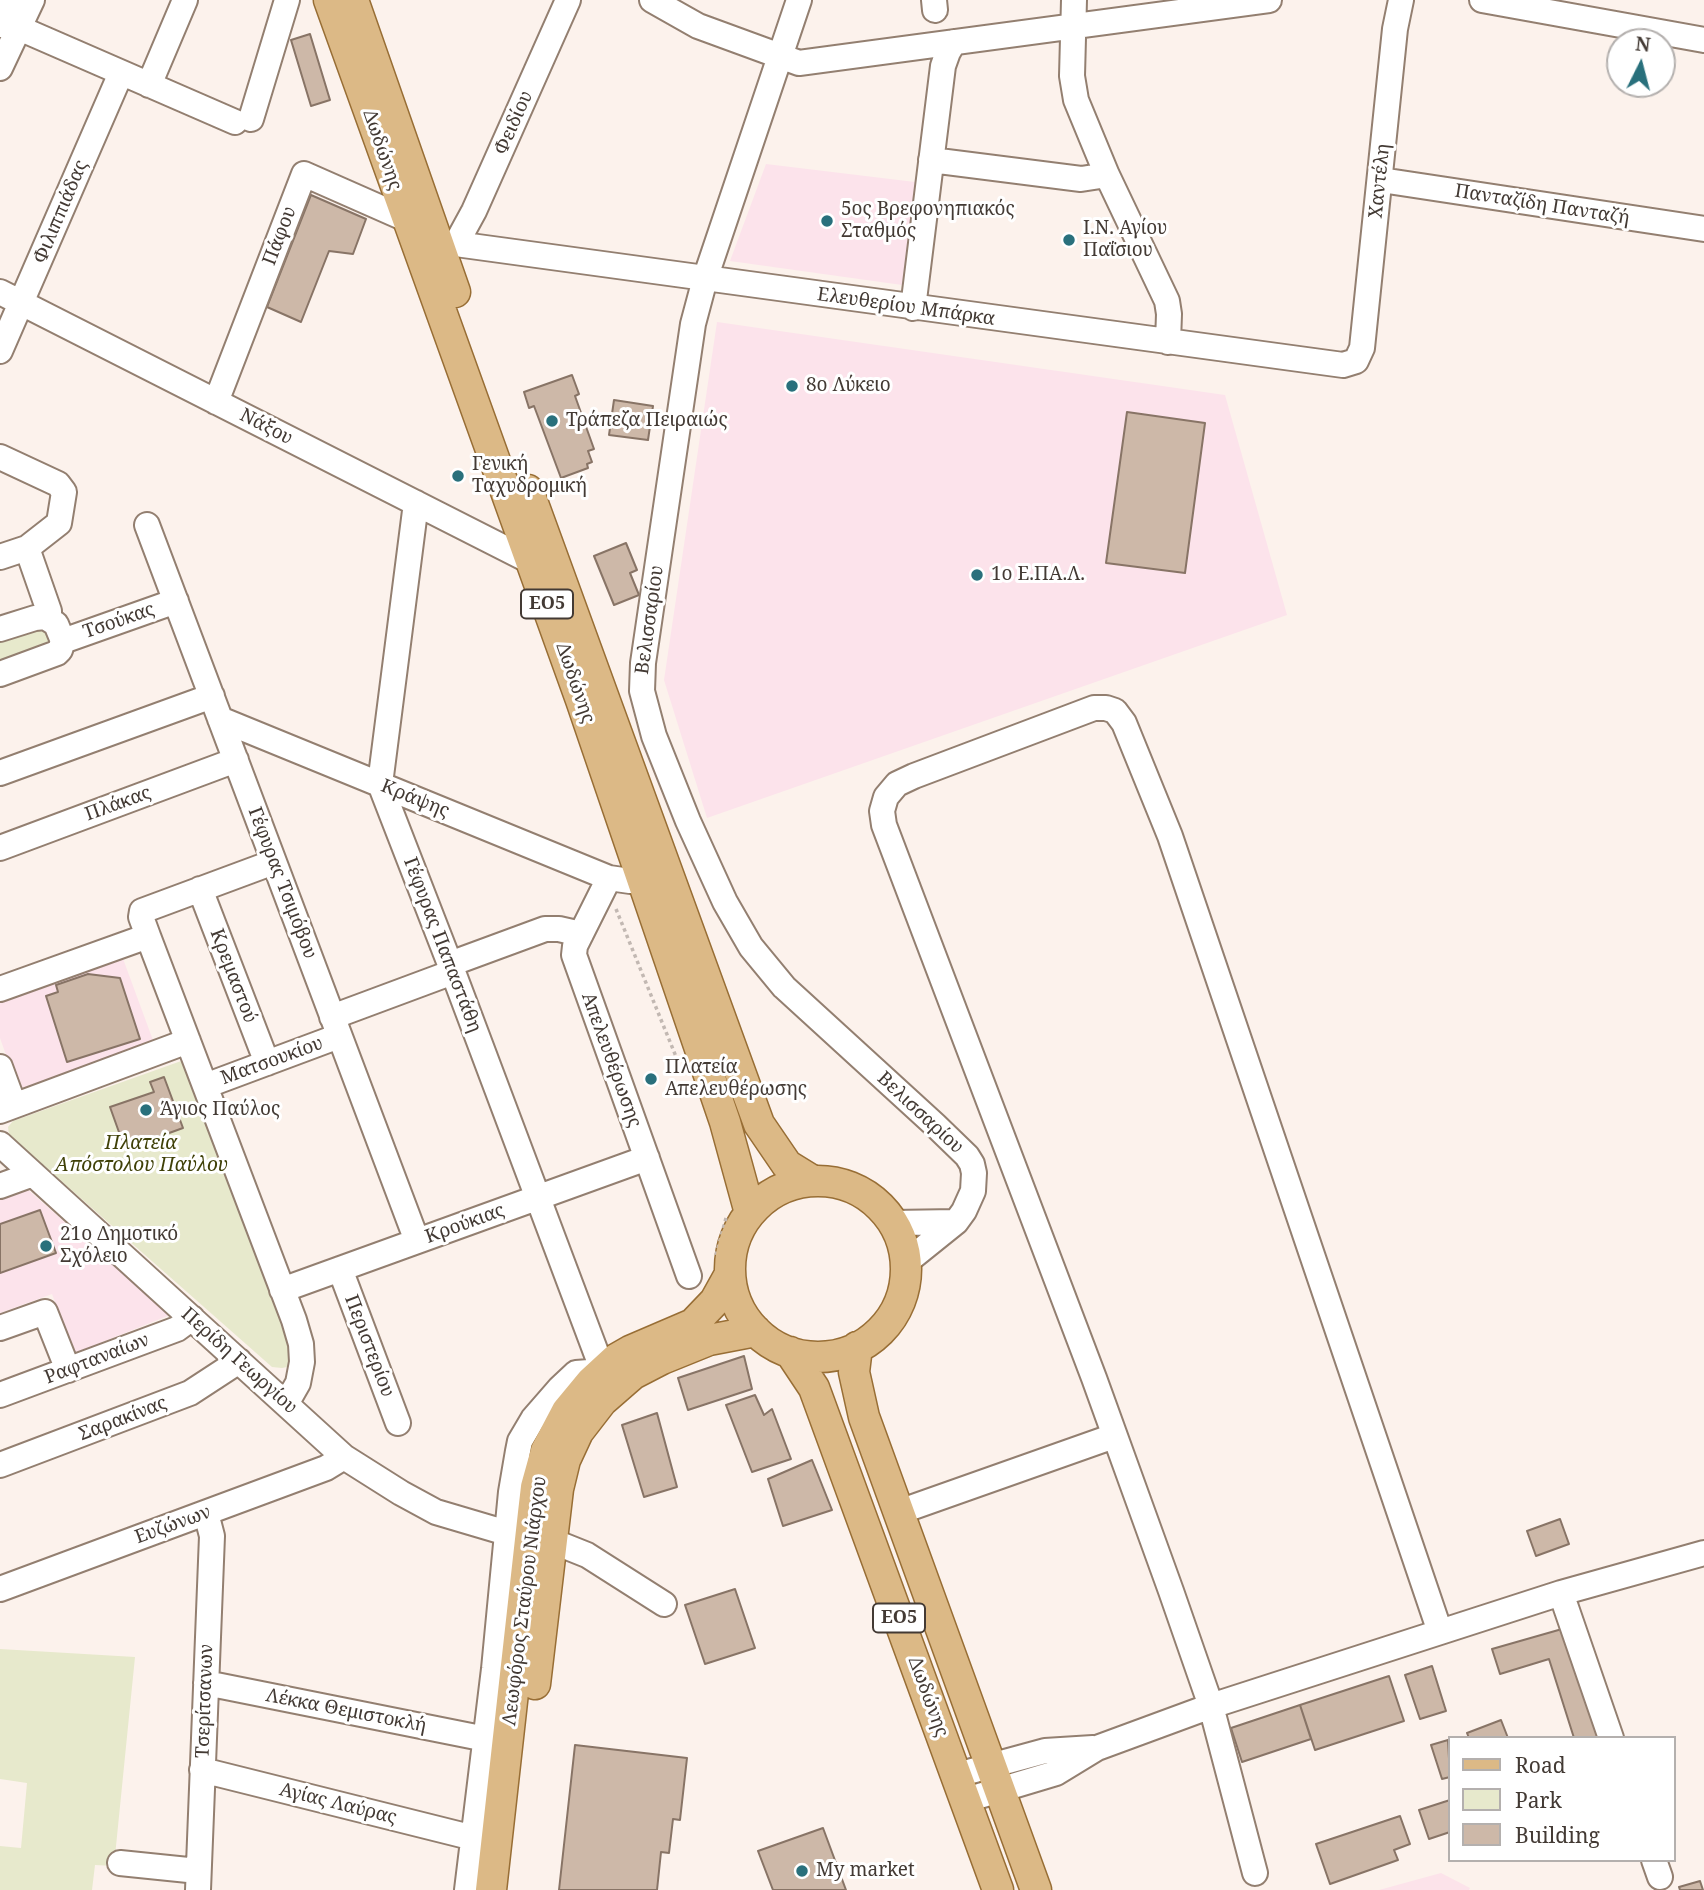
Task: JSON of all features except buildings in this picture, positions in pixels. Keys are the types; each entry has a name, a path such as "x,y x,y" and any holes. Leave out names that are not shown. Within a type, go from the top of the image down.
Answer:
{"main road":[{"name":"Δωδώνης","path":"329,0 532,562 725,1122 750,1213"},
{"name":"Δωδώνης","path":"353,0 445,246 759,1125 787,1165 813,1181"},
{"name":"Δωδώνης","path":"813,1181 830,1182 862,1193 876,1203 892,1223 903,1246 905,1263 903,1287 894,1312 878,1332 857,1347 824,1356 790,1352 774,1345 756,1331 739,1308 730,1274 734,1240 750,1213 779,1189 813,1181"},
{"name":"Λεωφόρος Σταύρου Νιάρχου","path":"491,1890 536,1487 542,1462 554,1433 583,1390 630,1351 693,1324 715,1301 730,1274"},
{"name":"Λεωφόρος Σταύρου Νιάρχου","path":"511,1890 558,1489 565,1460 578,1432 601,1401 634,1374 662,1359 709,1340 756,1331"},
{"name":"Δωδώνης","path":"857,1347 855,1386 864,1417 1036,1890"},
{"name":"Δωδώνης","path":"790,1352 814,1388 999,1890"}],"street":[{"path":"0,68 12,0"},
{"path":"9,27 32,0"},
{"path":"149,85 186,0"},
{"path":"9,27 243,121 287,0"},
{"name":"Φειδίου","path":"445,246 474,211 568,0"},
{"path":"652,0 698,26 799,63 1269,0"},
{"name":"Βελισσαρίου","path":"799,0 692,324 641,681 644,703 688,821 725,902 751,947 784,987 935,1125 972,1164 973,1191 964,1211 956,1222 905,1263"},
{"path":"1074,0 1074,92 1107,175 1167,301 1170,320 1168,342"},
{"name":"Χαντέλη","path":"1356,361 1362,348 1395,29 1401,0"},
{"path":"1482,0 1704,40"},
{"path":"912,308 943,66 947,52 954,42"},
{"name":"Φιλιππιάδας","path":"0,351 11,297 121,73"},
{"path":"931,160 1081,179 1107,175"},
{"name":"Πάφου","path":"216,401 304,174 406,219"},
{"name":"Πανταζίδη Πανταζή","path":"1381,180 1704,229"},
{"name":"Ελευθερίου Μπάρκα","path":"445,246 1343,365 1356,361"},
{"name":"Νάξου","path":"11,297 532,562"},
{"path":"0,457 58,484 64,492 59,523 27,548 0,557"},
{"name":"Γέφυρας Παπαστάθη","path":"416,503 380,784 603,1371"},
{"name":"Γέφυρας Τσιμόβου","path":"147,525 417,1241"},
{"name":"Τσούκας","path":"0,674 57,653 63,641 56,624 49,618 27,548"},
{"name":"Τσούκας","path":"63,641 176,601"},
{"path":"0,629 35,618 49,618"},
{"path":"0,773 216,708"},
{"name":"Κράψης","path":"216,708 380,784 610,878"},
{"path":"1255,1873 1211,1706 1171,1591 884,825 882,811 886,797 897,784 1094,708 1115,711 1124,723 1170,836 1440,1632"},
{"name":"Πλάκας","path":"0,848 236,760"},
{"path":"274,862 142,911 141,917 298,1335 302,1362 298,1383 286,1404"},
{"path":"610,878 641,879"},
{"name":"Απελευθέρωσης","path":"610,878 574,948 574,957 689,1276"},
{"name":"Κρεμαστού","path":"200,889 267,1063"},
{"name":"Ματσουκίου","path":"205,1086 267,1063 452,968 545,929 581,934"},
{"path":"0,989 148,936"},
{"path":"0,1067 7,1108 188,1041"},
{"name":"Περίδη Γεωργίου","path":"0,1144 344,1457 436,1512 508,1532"},
{"name":"Κρούκιας","path":"282,1290 647,1158"},
{"path":"0,1186 33,1174"},
{"path":"892,1223 956,1222"},
{"name":"Περιστερίου","path":"341,1269 398,1423"},
{"path":"0,1328 46,1312 68,1370"},
{"name":"Ραφταναίων","path":"0,1395 177,1329 192,1318"},
{"name":"Σαρακίνας","path":"0,1465 190,1393 239,1361"},
{"path":"467,1890 486,1739 513,1471 520,1441 543,1406 576,1373 603,1371"},
{"path":"899,1513 1114,1436"},
{"name":"Ευζώνων","path":"0,1589 326,1468 344,1457"},
{"name":"Τσερίτσανων","path":"198,1880 212,1536 206,1513"},
{"path":"552,1541 587,1555 664,1604"},
{"path":"961,1788 996,1778 1056,1773 1097,1748 1211,1706 1561,1593 1704,1553"},
{"path":"1561,1593 1610,1736"},
{"name":"Λέκκα Θεμιστοκλή","path":"206,1684 486,1739"},
{"name":"Αγίας Λαύρας","path":"202,1770 474,1838"},
{"path":"120,1863 198,1880"}],"shaded area":[{"name":"5ος Βρεφονηπιακός Σταθμός","path":"766,164 915,182 902,285 730,261"},
{"name":"1ο Ε.ΠΑ.Λ.","path":"717,322 1225,395 1287,615 707,818 664,680"},
{"path":"122,956 154,1043 19,1092 0,1038 0,999"},
{"name":"21ο Δημοτικό Σχόλειο","path":"26,1188 170,1315 75,1353 52,1294 0,1313 0,1198"},
{"path":"1441,1873 1470,1888 1469,1890 1379,1890"}],"green space":[{"path":"45,628 56,643 0,670 0,636"},
{"name":"Πλατεία Απόστολου Παύλου","path":"184,1060 289,1345 291,1359 287,1367 272,1367 9,1135 8,1127 13,1121"},
{"path":"0,1649 135,1657 114,1866 95,1865 92,1890 0,1890 0,1846 21,1848 27,1783 0,1779"}],"place":[{"name":"5ος Βρεφονηπιακός Σταθμός","path":"827,221"},
{"name":"Ι.Ν. Αγίου Παΐσιου","path":"1069,240"},
{"name":"8ο Λύκειο","path":"792,386"},
{"name":"Τράπεζα Πειραιώς","path":"552,421"},
{"name":"Γενική Ταχυδρομική","path":"458,476"},
{"name":"1ο Ε.ΠΑ.Λ.","path":"977,575"},
{"name":"Πλατεία Απελευθέρωσης","path":"651,1079"},
{"name":"Άγιος Παύλος","path":"146,1110"},
{"name":"21ο Δημοτικό Σχόλειο","path":"46,1246"},
{"name":"My market","path":"802,1871"}]}
